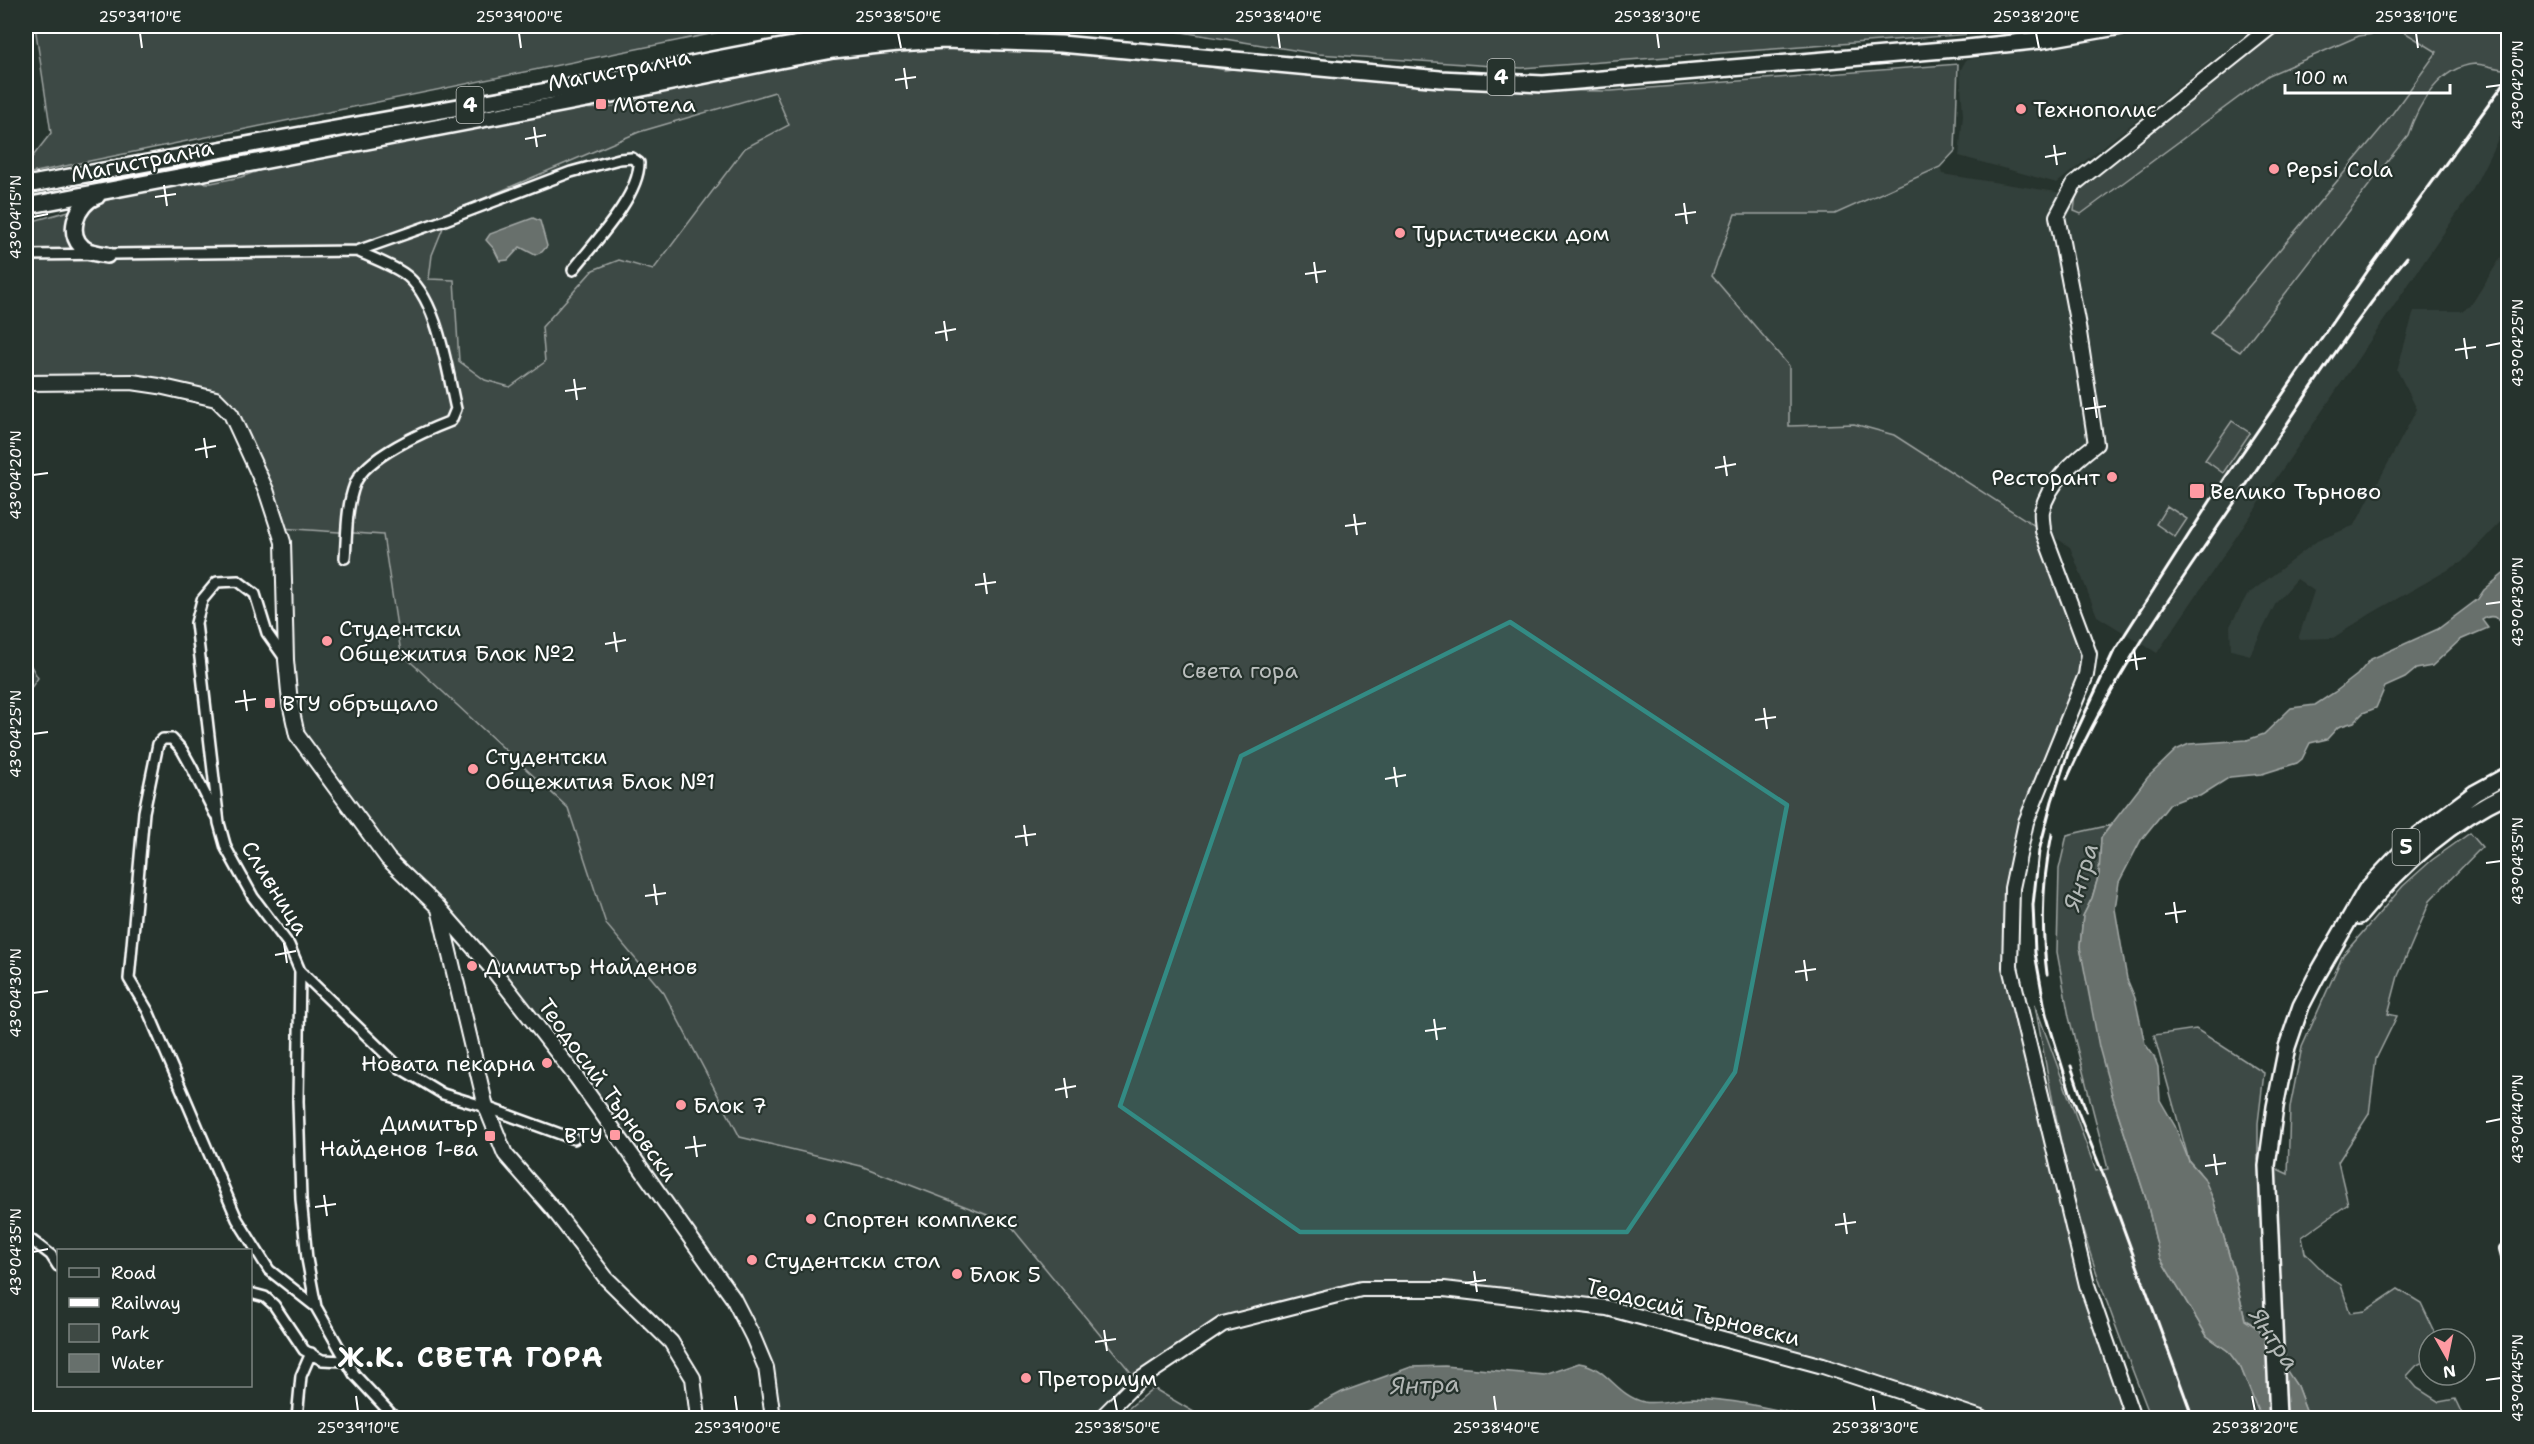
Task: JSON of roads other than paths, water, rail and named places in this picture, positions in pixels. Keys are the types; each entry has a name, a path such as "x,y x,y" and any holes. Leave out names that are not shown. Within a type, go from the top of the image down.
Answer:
{"main road":[{"name":"Магистрална","path":"26,184 705,63 830,38 911,28 1061,34 1441,73 1493,77 1543,77 1680,68 1966,41 2086,26"},
{"name":"Магистрална","path":"26,206 833,50 897,43 944,40 1061,44 1440,80 1543,84 1967,48 2042,40 2122,26"},
{"path":"108,255 89,251 81,246 76,236 76,216 82,206 92,198 125,188"},
{"path":"26,214 76,197"},
{"name":"5","path":"2278,1419 2267,1167 2275,1107 2287,1047 2301,1006 2366,890 2415,838 2475,793 2504,777"},
{"name":"5","path":"2333,948 2379,892 2420,851 2481,807 2508,794"}],"street":[{"path":"2133,1419 2087,1285 2010,967 2012,888 2026,822 2086,675 2090,654 2043,531 2042,511 2055,482 2078,458 2096,444 2078,326 2057,216 2074,184 2272,26"},
{"path":"26,255 357,251 571,172 632,158 639,163 639,176 613,218 573,270"},
{"path":"345,558 348,518 354,484 359,476 380,457 421,432 451,421 456,409 432,313 421,293 405,274 357,251"},
{"name":"Теодосий Търновски","path":"26,383 132,382 184,390 216,399 231,414 266,490 283,542 286,660 290,704 297,735 388,859 438,907 494,971 577,1078 733,1298 766,1368 773,1419"},
{"name":"Сливница","path":"286,660 267,633 255,594 238,580 218,582 202,600 198,611 196,631 219,823 226,848 249,890 289,945 300,971 298,1101 301,1199 307,1259 316,1307 345,1360 395,1419"},
{"path":"219,823 182,750 172,740 163,739 158,744 144,812 129,979 148,1011 237,1220 269,1270 316,1307"},
{"path":"438,907 486,1107 505,1154 553,1209 606,1278 677,1350 693,1378 698,1419"},
{"path":"300,971 400,1068 443,1094 574,1139"},
{"path":"26,1236 51,1255 57,1264"},
{"path":"2507,1248 2508,1260"},
{"name":"Теодосий Търновски","path":"1101,1419 1138,1381 1223,1324 1361,1289 1444,1289 1607,1308 1823,1366 1981,1419"},
{"path":"252,1294 265,1297 274,1305 304,1350 322,1360 345,1360"},
{"path":"297,1419 302,1376 311,1353"}],"water":[{"path":"533,218 540,221 547,246 535,255 520,247 508,260 500,261 486,240 490,234"},
{"path":"2508,570 2508,621 2501,622 2492,617 2482,620 2488,628 2460,640 2432,666 2416,669 2405,678 2385,687 2376,708 2363,713 2354,722 2338,727 2327,739 2310,743 2302,759 2297,763 2262,774 2230,777 2200,796 2188,797 2170,804 2141,840 2119,882 2115,909 2127,979 2135,998 2145,1044 2154,1056 2158,1067 2160,1100 2175,1126 2189,1161 2204,1178 2213,1199 2245,1320 2259,1329 2297,1386 2309,1418 2261,1418 2241,1368 2228,1351 2207,1336 2160,1258 2147,1202 2113,1098 2099,1047 2080,947 2083,916 2092,898 2099,874 2101,838 2148,777 2176,750 2189,744 2247,740 2264,734 2291,708 2315,705 2335,692 2357,675 2371,659 2438,629 2478,599 2484,590"},
{"name":"Янтра","path":"1579,1363 1597,1370 1626,1394 1644,1402 1655,1403 1688,1398 1724,1400 1812,1418 1292,1418 1342,1392 1411,1367 1445,1366 1544,1375"}],"railway":[{"path":"2193,1418 2109,1189 2070,1092 2046,1014 2035,953 2033,905 2039,851 2052,801 2072,741 2113,653 2225,478 2369,269 2508,78"},
{"path":"2067,779 2104,705 2168,601 2340,345 2407,257"},
{"path":"2047,974 2044,903 2046,869 2052,834"},
{"path":"2071,1066 2086,1111"}],"place":[{"name":"Мотела","path":"601,104"},
{"name":"Технополис","path":"2021,109"},
{"name":"Pepsi Cola","path":"2274,169"},
{"name":"Туристически дом","path":"1400,233"},
{"name":"Ресторант","path":"2112,477"},
{"name":"Велико Търново","path":"2197,491"},
{"name":"Студентски Общежития Блок №2","path":"327,641"},
{"name":"ВТУ обръщало","path":"270,703"},
{"name":"Студентски Общежития Блок №1","path":"473,769"},
{"name":"Димитър Найденов","path":"472,966"},
{"name":"Новата пекарна","path":"547,1063"},
{"name":"Блок 7","path":"681,1105"},
{"name":"ВТУ","path":"615,1135"},
{"name":"Димитър Найденов 1-ва","path":"490,1136"},
{"name":"Спортен комплекс","path":"811,1219"},
{"name":"Студентски стол","path":"752,1260"},
{"name":"Блок 5","path":"957,1274"},
{"name":"Преториум","path":"1026,1378"}],"district":[{"name":"Ж.К. СВЕТА ГОРА","path":"471,1357"}],"park label":[{"name":"Света гора","path":"1240,670"}]}
